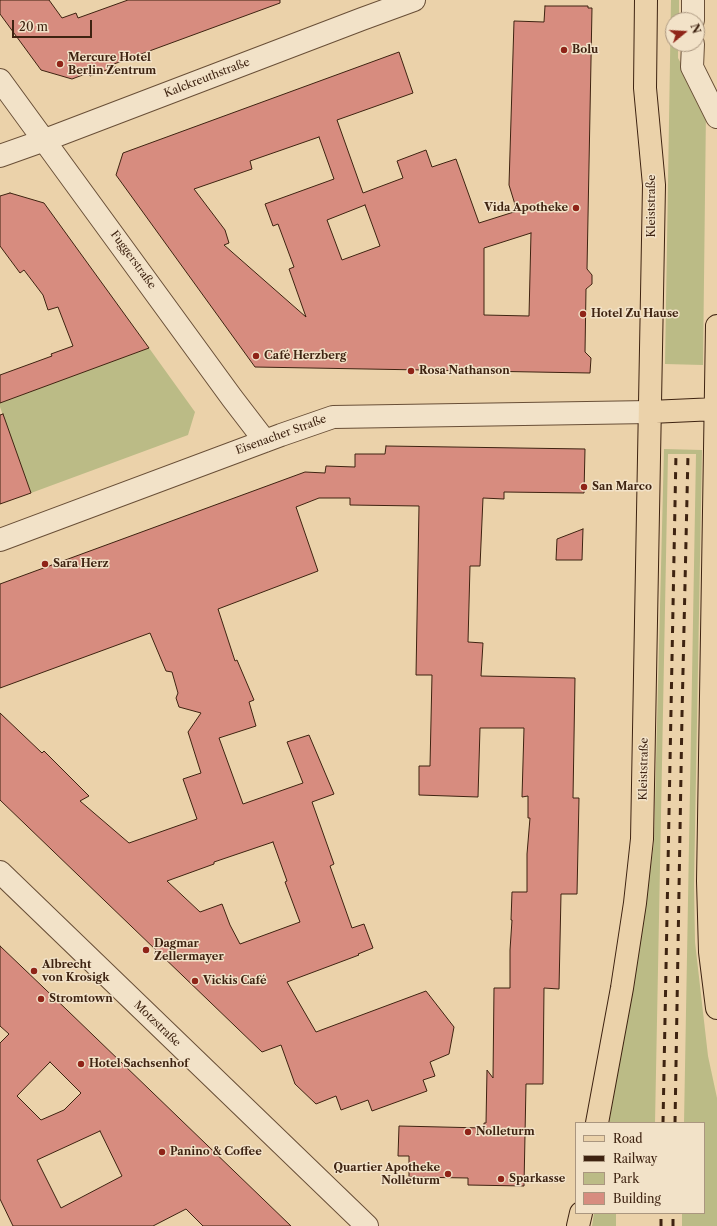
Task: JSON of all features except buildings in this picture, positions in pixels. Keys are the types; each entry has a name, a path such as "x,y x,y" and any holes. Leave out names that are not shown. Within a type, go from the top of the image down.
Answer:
{"main road":[{"name":"Kleiststraße","path":"597,1122 622,988 642,839 654,185 645,88 646,0"},
{"path":"717,326 708,881 710,952 717,1008"},
{"path":"650,412 716,409"},
{"path":"578,1226 581,1214"}],"street":[{"name":"Kalckreuthstraße","path":"0,156 362,18 414,0"},
{"path":"693,0 693,12"},
{"path":"693,52 692,67 717,117"},
{"name":"Fuggerstraße","path":"0,80 265,441"},
{"name":"Eisenacher Straße","path":"0,540 333,417 650,412"},
{"name":"Motzstraße","path":"0,872 367,1226"}],"green space":[{"path":"671,0 679,0 679,12 671,12"},
{"path":"670,52 678,52 678,58 706,110 703,365 665,364"},
{"path":"149,348 195,412 188,435 31,493 0,407 0,403"},
{"path":"664,449 702,450 694,884 695,942 708,1056 717,1098 717,1226 682,1226 682,1214 705,1214 705,1122 684,1122 696,454 668,454 655,1122 609,1122 641,938 654,842"},
{"path":"594,1214 616,1214 616,1226 592,1226"}],"railway":[{"path":"663,1122 676,453"},
{"path":"675,1122 688,454"},
{"path":"661,1214 661,1226"},
{"path":"673,1214 673,1226"}],"place":[{"name":"Bolu","path":"564,50"},
{"name":"Mercure Hotel Berlin Zentrum","path":"60,64"},
{"name":"Vida Apotheke","path":"576,208"},
{"name":"Hotel Zu Hause","path":"583,314"},
{"name":"Café Herzberg","path":"256,356"},
{"name":"Rosa Nathanson","path":"411,371"},
{"name":"San Marco","path":"584,487"},
{"name":"Sara Herz","path":"45,564"},
{"name":"Dagmar Zellermayer","path":"146,950"},
{"name":"Albrecht von Krosigk","path":"34,971"},
{"name":"Vickis Café","path":"195,981"},
{"name":"Stromtown","path":"41,999"},
{"name":"Hotel Sachsenhof","path":"81,1064"},
{"name":"Nolleturm","path":"468,1132"},
{"name":"Panino & Coffee","path":"162,1152"},
{"name":"Quartier Apotheke Nolleturm","path":"448,1174"},
{"name":"Sparkasse","path":"501,1179"}]}
